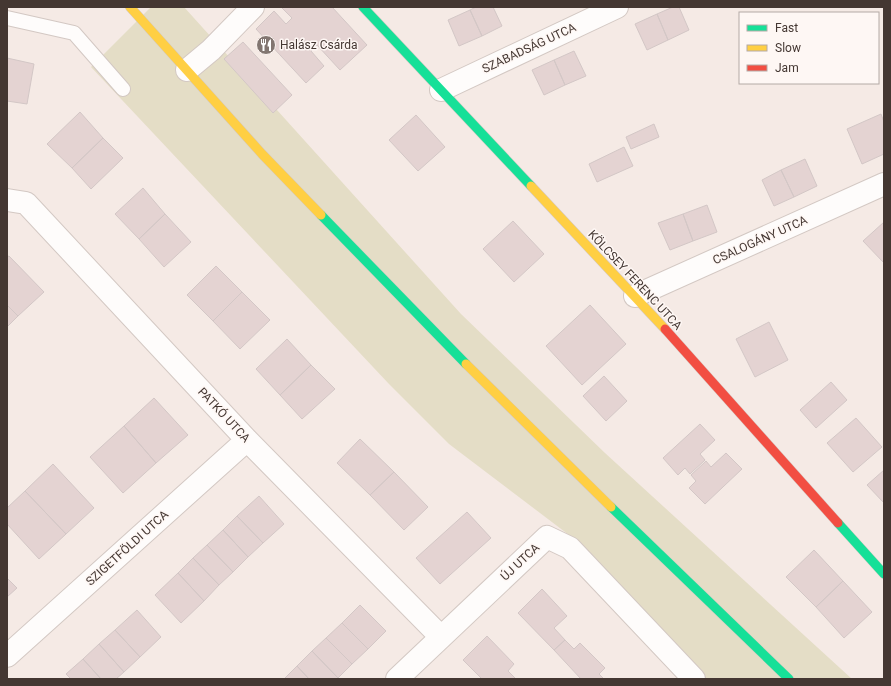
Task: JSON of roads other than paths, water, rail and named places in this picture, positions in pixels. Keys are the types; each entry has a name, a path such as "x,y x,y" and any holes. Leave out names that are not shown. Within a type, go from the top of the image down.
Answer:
{"main road":[{"name":"KÖLCSEY FERENC UTCA","path":"363,7 635,296 884,574"},
{"path":"126,9 187,70 262,154 482,382 761,654 789,679"},
{"path":"149,13 187,70"}],"street":[{"path":"187,70 212,50 253,7"},
{"name":"SZABADSÁG UTCA","path":"441,90 617,7"},
{"name":"CSALOGÁNY UTCA","path":"635,296 884,184"},
{"name":"PATKÓ UTCA","path":"7,200 26,203 247,440 440,636"},
{"name":"SZIGETFÖLDI UTCA","path":"7,656 247,440"},
{"name":"ÚJ UTCA","path":"396,679 547,537 570,548 694,679"}],"lane":[{"path":"7,18 74,33 123,89"}],"place":[{"name":"Halász Csárda","path":"266,45"}]}
